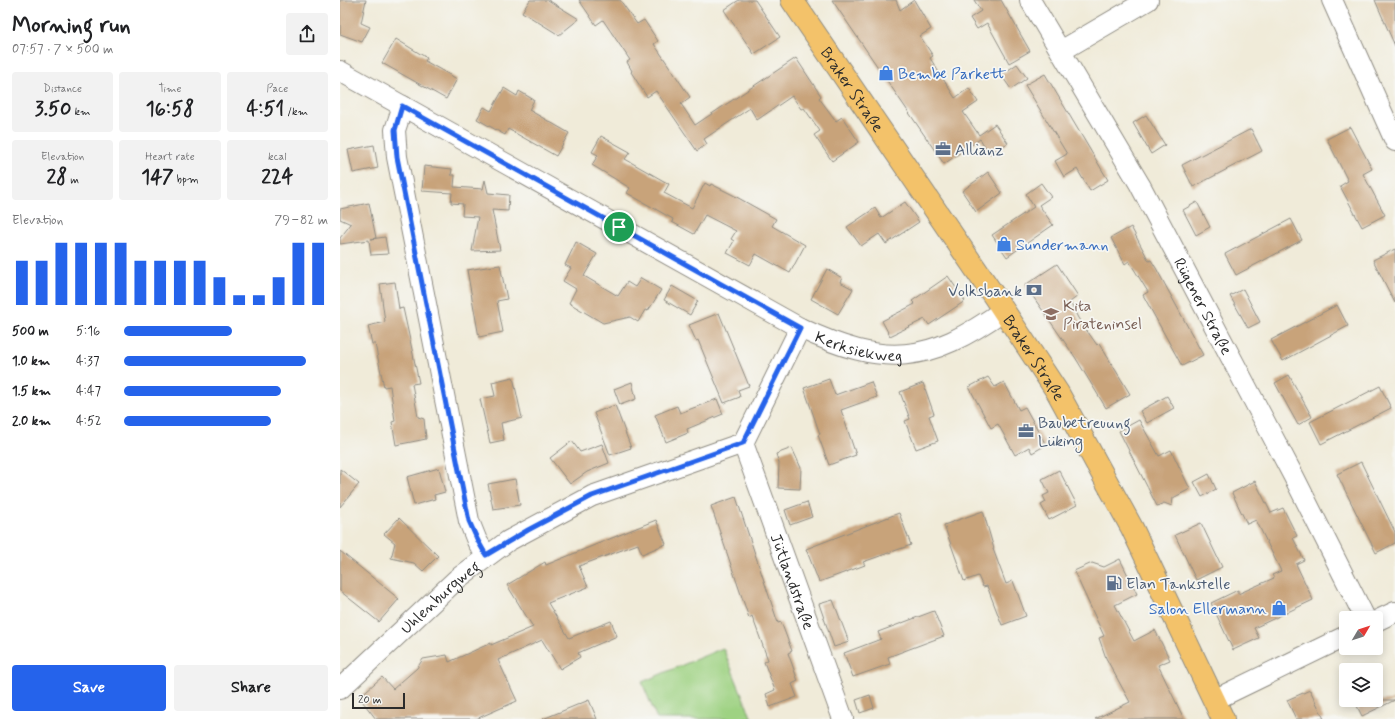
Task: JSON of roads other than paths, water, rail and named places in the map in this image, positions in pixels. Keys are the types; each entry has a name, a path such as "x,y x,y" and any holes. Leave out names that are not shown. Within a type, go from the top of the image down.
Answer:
{"main road":[{"name":"Braker Straße","path":"792,0 1004,310 1058,393 1104,475 1135,535 1218,710"}],"street":[{"name":"Rügener Straße","path":"1030,0 1157,218 1294,477 1361,611"},
{"path":"1061,51 1148,0"},
{"path":"1332,0 1395,141"},
{"name":"Kerksiekweg","path":"340,71 800,328 829,342 856,350 890,355 922,352 966,335 1004,310"},
{"path":"402,106 395,130 397,157 469,521 486,555"},
{"path":"743,443 800,328"},
{"name":"Uhlenburgweg","path":"340,689 446,589 486,555 528,530 592,496 743,443"},
{"name":"Jütlandstraße","path":"743,443 843,719"},
{"path":"1383,618 1395,612"},
{"path":"1218,710 1339,640"}],"place":[{"name":"Bembe Parkett","path":"886,73"},
{"name":"Allianz","path":"943,149"},
{"name":"Sundermann","path":"1004,244"},
{"name":"Volksbank","path":"1034,290"},
{"name":"Kita Pirateninsel","path":"1051,314"},
{"name":"Baubetreuung Lüking","path":"1026,431"},
{"name":"Elan Tankstelle","path":"1114,583"},
{"name":"Salon Ellermann","path":"1279,608"}]}
